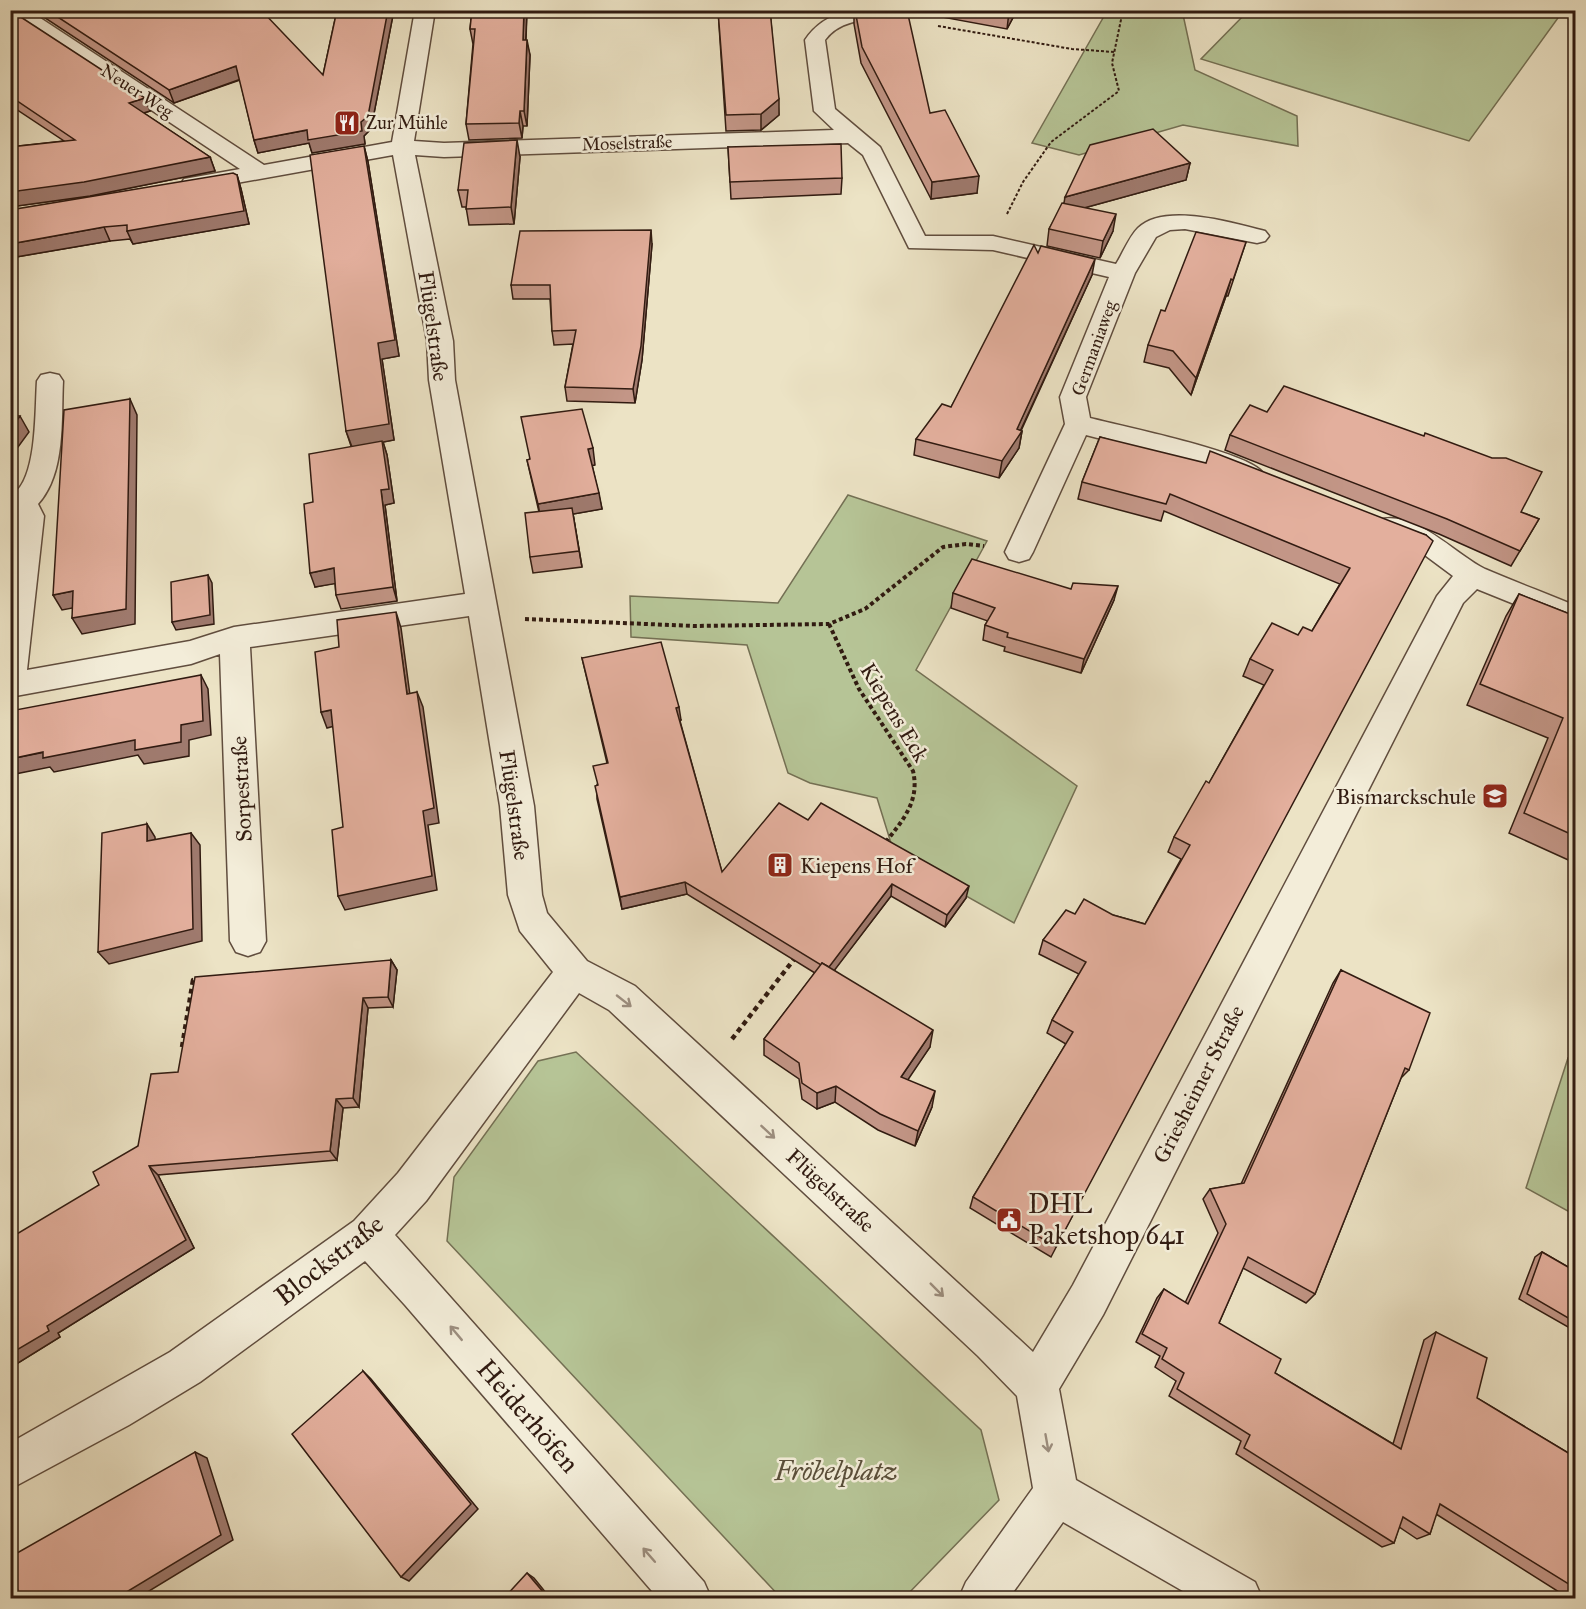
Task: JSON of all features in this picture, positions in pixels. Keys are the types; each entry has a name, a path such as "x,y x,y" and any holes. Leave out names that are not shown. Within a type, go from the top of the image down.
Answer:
{"street":[{"name":"Neuer Weg","path":"14,10 259,171"},
{"name":"Flügelstraße","path":"425,10 402,147 440,341 442,380 517,806 525,895 532,921 574,972 622,998 993,1341 1037,1386"},
{"path":"851,136 825,111 815,40 824,27 837,20 857,15 903,12"},
{"name":"Moselstraße","path":"172,188 402,147 444,150 851,136"},
{"name":"Germaniaweg","path":"851,136 872,152 917,243 993,243 1123,273"},
{"name":"Germaniaweg","path":"1019,552 1078,424 1073,397 1123,273 1147,232 1166,223 1195,223 1257,236"},
{"path":"50,381 41,472 34,492 17,501 30,516 10,684 191,652 234,638 482,610"},
{"name":"Germaniaweg","path":"1078,424 1210,458 1275,483"},
{"path":"1363,517 1428,543 1472,575 1575,618"},
{"name":"Griesheimer Straße","path":"1037,1386 1088,1300 1452,596 1472,575"},
{"name":"Sorpestraße","path":"234,638 248,941"},
{"name":"Blockstraße","path":"10,1467 114,1410 185,1367 368,1236 412,1187 574,972"},
{"name":"Heiderhöfen","path":"368,1236 420,1290 688,1599"},
{"path":"982,1599 1056,1493 1037,1386"},
{"path":"1056,1493 1239,1599"}],"path":[{"path":"993,243 1023,182 1045,149 1067,128 1119,91 1120,84 1112,71 1123,10"},
{"path":"903,12 927,24 1072,49 1114,52"},
{"path":"482,610 706,627 830,624 844,620 865,609 943,547 966,544 1019,552"},
{"name":"Kiepens Eck","path":"830,624 859,689 912,771 917,783 916,795 911,808 880,849"},
{"path":"182,1047 193,980 234,974 248,941"},
{"path":"705,1073 800,952"}],"green space":[{"path":"1182,10 1195,70 1297,116 1298,146 1183,125 1079,155 1032,143 1107,11"},
{"path":"1248,11 1563,11 1469,141 1201,59"},
{"path":"848,495 987,541 916,670 1077,786 1014,923 895,856 877,798 810,783 788,773 747,645 631,637 630,596 778,603"},
{"name":"Fröbelplatz","path":"576,1052 981,1430 999,1500 904,1598 781,1598 447,1241 454,1177 538,1061"},
{"path":"1568,1058 1576,1060 1575,1215 1526,1188"}],"building":[{"path":"10,10 145,98 129,103 210,157 84,182 10,192 10,147 75,140 10,96"},
{"path":"47,10 231,10 238,17 246,10 261,10 323,75 337,10 388,10 368,116 361,122 362,131 308,140 307,130 254,140 236,66 169,90"},
{"path":"472,10 524,10 523,40 527,40 524,111 520,111 519,123 466,124 475,29 470,29"},
{"path":"718,10 770,10 779,99 761,114 726,115"},
{"path":"855,10 907,10 930,113 945,110 979,176 932,182 862,47"},
{"path":"1153,129 1190,163 1065,197 1090,145"},
{"path":"517,140 511,207 466,209 468,190 458,190 464,143"},
{"path":"841,144 842,178 730,182 728,147"},
{"path":"364,146 395,340 378,343 389,424 346,431 310,155"},
{"path":"233,173 237,175 244,211 127,231 127,225 104,227 10,244 10,210"},
{"path":"1062,203 1116,214 1103,241 1049,229"},
{"path":"651,230 641,346 633,389 565,387 576,330 552,331 550,285 511,285 520,231"},
{"path":"1196,232 1246,242 1196,378 1173,351 1148,345 1161,310 1165,311"},
{"path":"1034,245 1038,253 1041,246 1095,259 1017,429 1022,431 1002,461 916,439 942,404 951,407"},
{"path":"1284,386 1424,436 1425,433 1492,458 1506,458 1542,472 1521,512 1539,519 1520,551 1447,519 1230,435 1250,405 1267,412"},
{"path":"130,399 126,609 72,618 73,591 53,595 64,410"},
{"path":"582,409 593,448 588,449 599,493 538,504 527,460 530,459 521,417"},
{"path":"10,415 20,416 10,429"},
{"path":"1100,437 1206,463 1210,451 1426,535 1433,541 1056,1247 973,1197 1073,1032 1052,1020 1086,962 1043,940 1066,910 1075,914 1084,899 1113,915 1145,924 1190,845 1174,837 1206,781 1209,783 1273,670 1250,659 1272,623 1298,635 1303,627 1312,631 1350,568 1170,494 1166,504 1082,482"},
{"path":"382,441 389,489 381,490 393,587 336,595 334,568 310,573 304,504 313,502 309,454"},
{"path":"572,508 579,551 530,557 525,513"},
{"path":"972,559 1071,589 1073,583 1118,586 1084,659 1007,637 1008,633 985,625 995,608 953,593"},
{"path":"208,575 210,615 172,622 171,582"},
{"path":"1519,594 1575,616 1575,836 1524,813 1563,718 1480,684"},
{"path":"396,612 407,694 417,692 434,808 423,811 432,876 338,896 332,830 343,827 331,710 321,712 315,652 339,647 337,620"},
{"path":"661,642 679,707 676,708 722,872 779,803 808,820 821,803 969,886 947,915 892,884 829,967 822,963 821,965 685,882 620,897 595,786 598,785 593,766 608,763 582,658"},
{"path":"201,675 203,721 181,725 181,742 135,750 135,740 43,758 43,752 10,759 10,711"},
{"path":"147,824 147,841 191,833 193,929 98,952 102,833"},
{"path":"391,960 388,997 363,998 353,1098 336,1099 330,1151 149,1166 186,1240 47,1326 49,1331 10,1354 10,1243 12,1242 10,1238 99,1185 93,1172 138,1146 151,1074 178,1072 195,977"},
{"path":"822,963 933,1030 901,1077 935,1091 918,1131 880,1114 836,1086 817,1093 802,1083 799,1063 764,1039"},
{"path":"1341,970 1430,1013 1409,1070 1405,1068 1315,1294 1248,1257 1219,1323 1281,1359 1275,1373 1401,1449 1436,1332 1487,1358 1477,1398 1575,1457 1575,1588 1440,1504 1430,1534 1403,1517 1394,1543 1244,1448 1250,1435 1177,1389 1184,1373 1162,1359 1167,1348 1142,1334 1164,1289 1188,1304 1226,1224 1210,1189 1244,1183"},
{"path":"1542,1252 1575,1271 1575,1322 1527,1294"},
{"path":"363,1371 471,1504 401,1577 292,1434"},
{"path":"195,1452 221,1535 115,1599 20,1599 10,1557"},
{"path":"527,1573 549,1599 503,1599"}],"place":[{"name":"Zur Mühle","path":"347,123"},
{"name":"Bismarckschule","path":"1495,796"},
{"name":"Kiepens Hof","path":"780,865"},
{"name":"DHL Paketshop 641","path":"1009,1220"}]}
